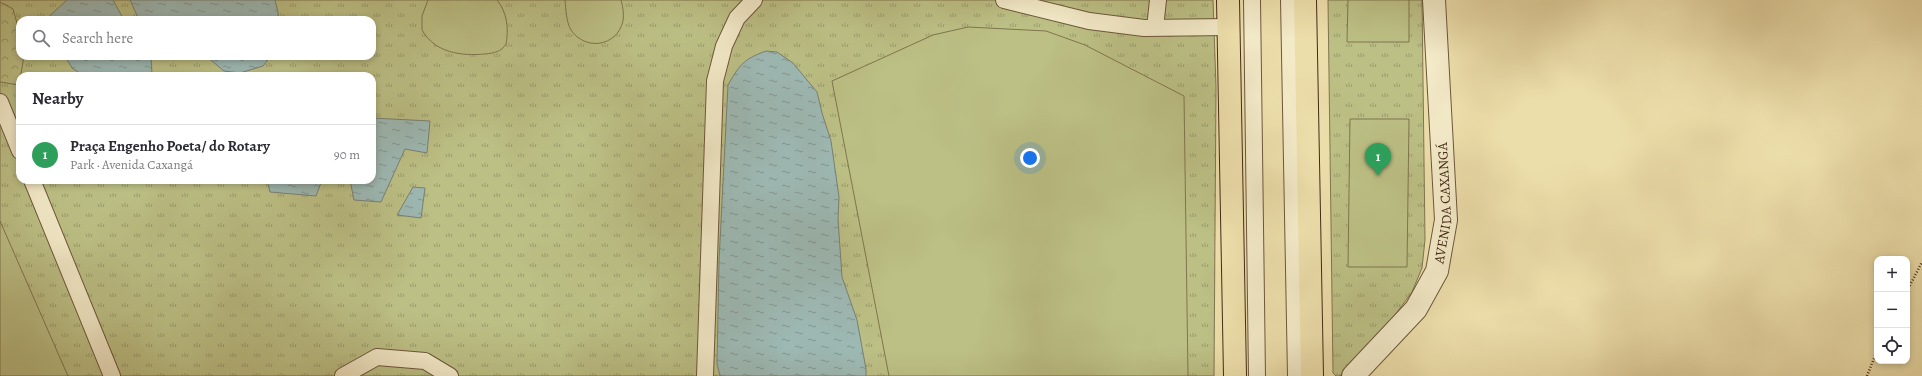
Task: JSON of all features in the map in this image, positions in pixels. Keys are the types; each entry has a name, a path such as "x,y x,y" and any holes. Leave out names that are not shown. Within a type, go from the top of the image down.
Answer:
{"main road":[{"path":"1228,0 1235,376"},
{"path":"1304,0 1312,376"}],"street":[{"name":"AVENIDA CAXANGÁ","path":"1353,376 1416,309 1437,271 1446,220 1434,0"}],"lane":[{"path":"705,376 715,81 724,46 737,18 754,0"},
{"path":"1004,0 1088,21 1155,28 1229,27"},
{"path":"1155,28 1158,0"},
{"path":"1252,0 1257,376"},
{"path":"1289,0 1296,376"},
{"path":"0,102 16,141"},
{"path":"34,184 112,376"},
{"path":"343,376 377,357 425,361 450,376"}],"path":[{"path":"1910,284 1922,262"},
{"path":"1867,376 1874,358"}],"green space":[{"path":"0,0 1213,0 1216,87 1214,376 0,376"},
{"path":"428,0 497,0 505,15 507,32 506,44 497,52 485,54 458,53 441,48 427,38 422,30 422,16"},
{"path":"565,0 621,0 623,21 620,30 608,41 592,43 584,41 577,37 569,27 566,15"},
{"path":"1328,0 1422,0 1425,240 1422,268 1412,292 1392,319 1340,376 1336,376 1333,373"},
{"path":"1348,0 1409,0 1409,42 1347,42"},
{"path":"0,2 13,9 16,20 16,60 23,60 21,72 16,72 16,85 0,82"},
{"path":"968,27 1046,31 1085,45 1184,96 1188,376 889,376 832,81 933,35"},
{"path":"1350,119 1409,119 1407,267 1348,267"},
{"path":"0,221 68,376 0,376"}],"water":[{"path":"67,0 113,0 122,16 49,16"},
{"path":"130,0 275,0 278,12 278,16 137,16"},
{"path":"766,51 777,52 793,63 817,92 831,141 839,197 838,219 842,277 857,320 866,376 720,376 717,364 719,261 728,85 743,63"},
{"path":"67,60 151,60 152,72 78,72 72,68"},
{"path":"211,60 268,60 263,66 243,72 224,71"},
{"path":"376,118 430,121 427,153 405,149 381,202 354,200 351,184 376,184"},
{"path":"268,184 320,184 316,196 270,192"},
{"path":"413,187 425,188 421,218 397,215"}],"place":[{"name":"Praça Engenho Poeta/ do Rotary","path":"1378,176"}]}
